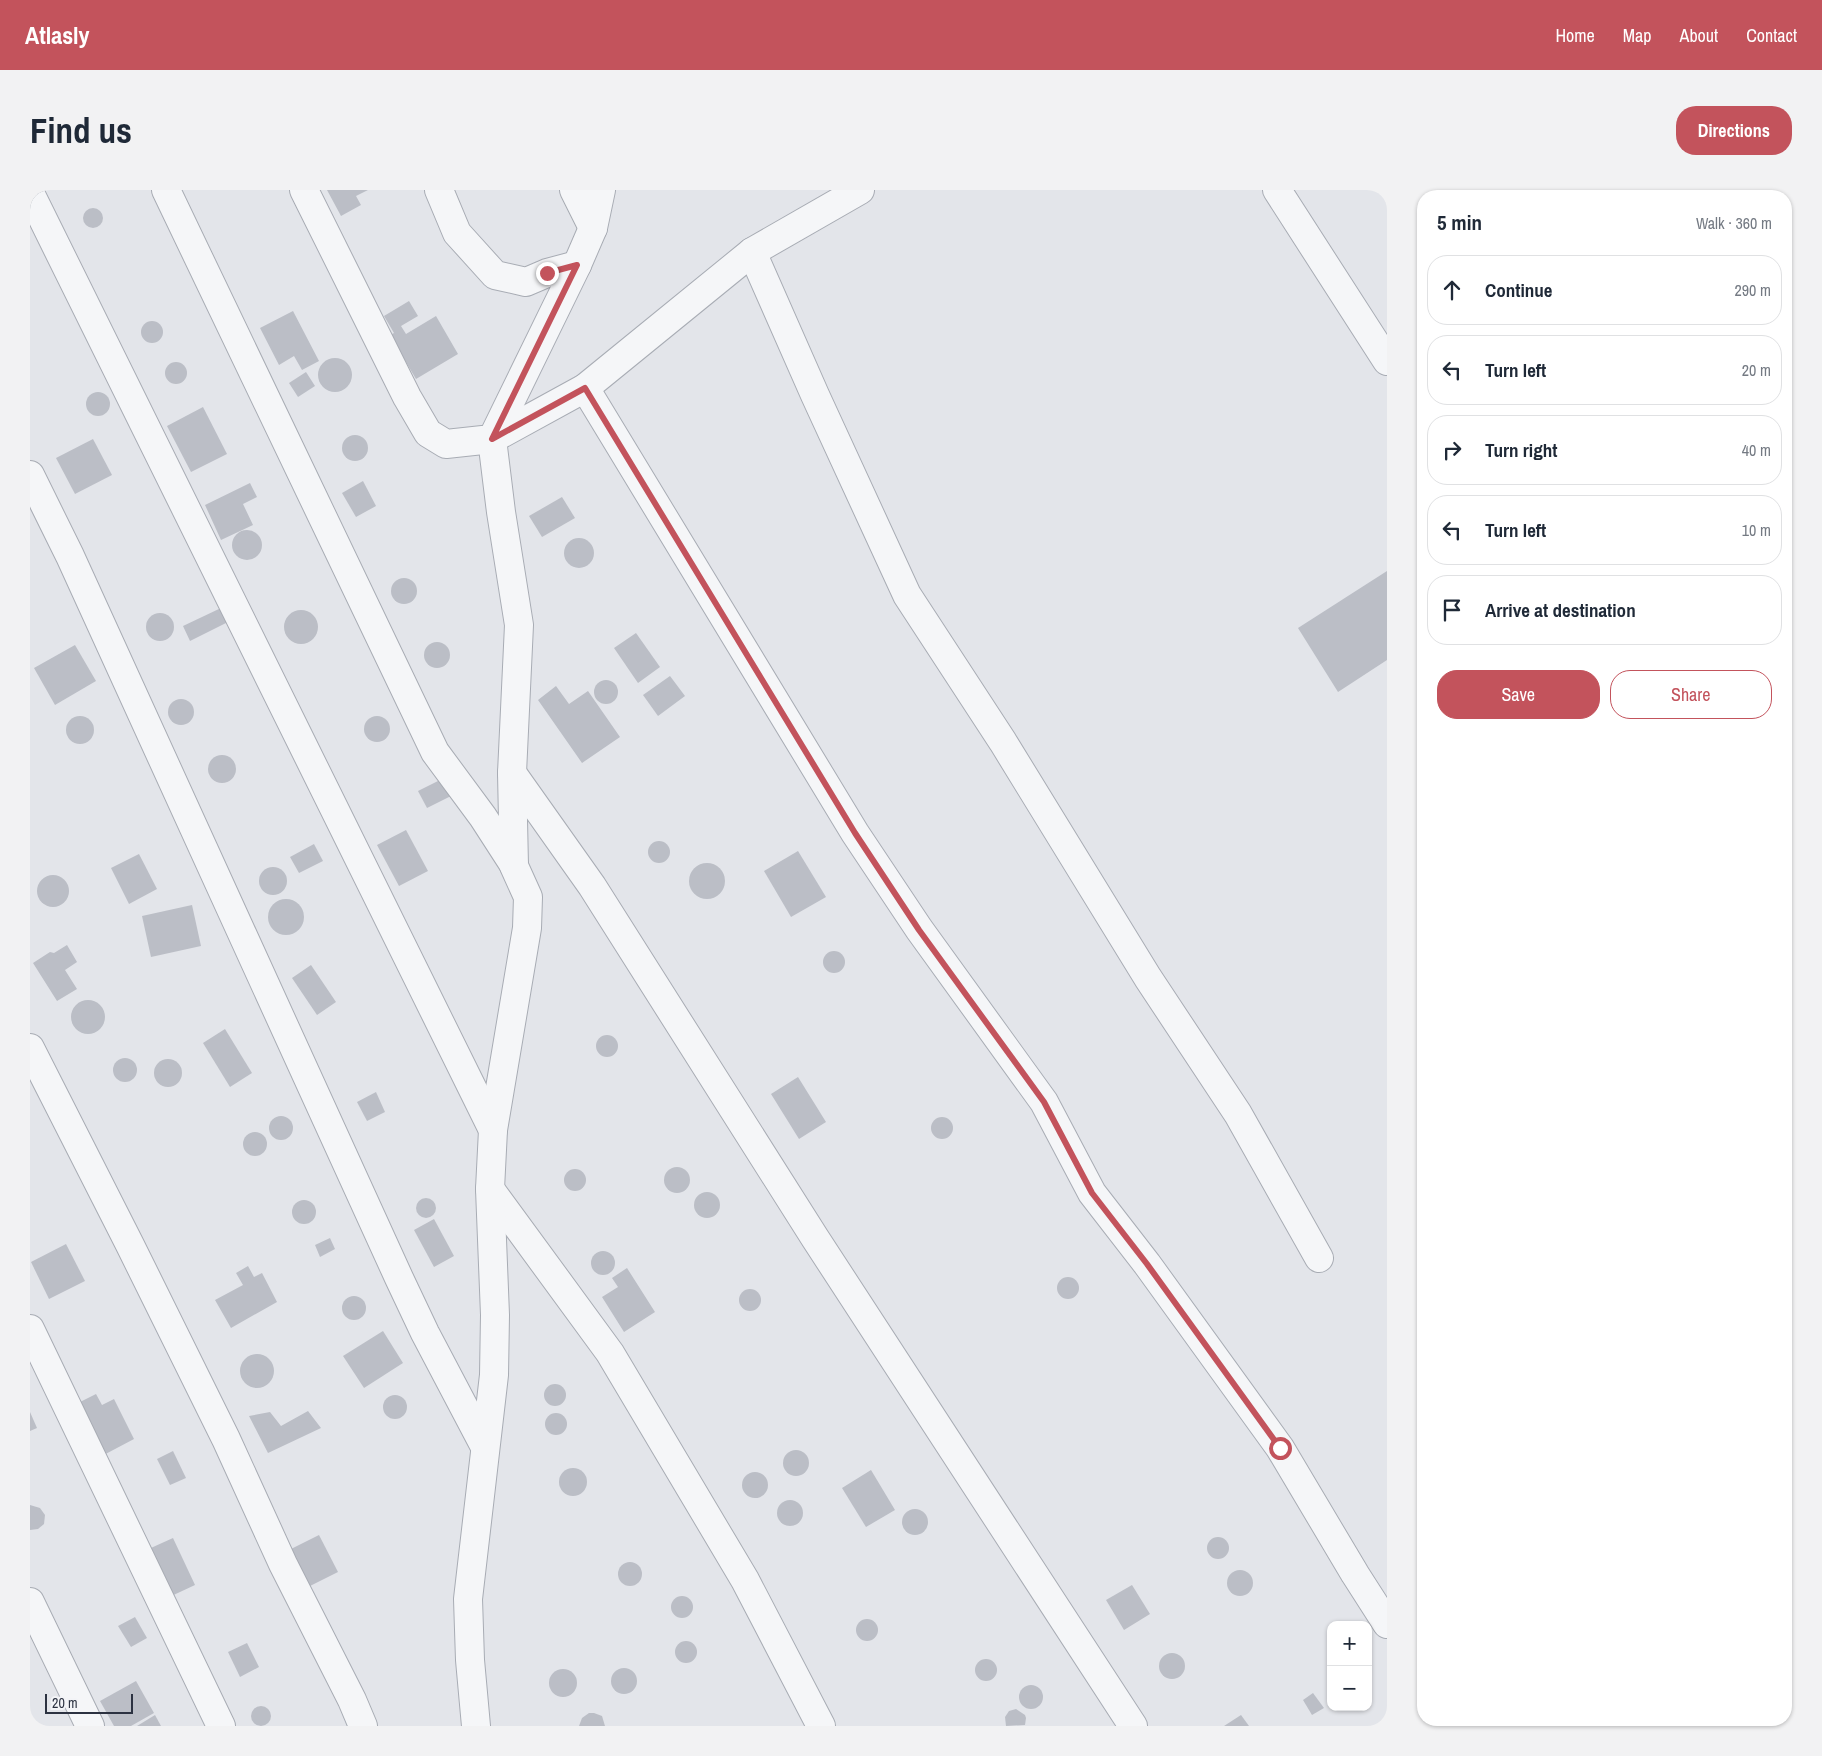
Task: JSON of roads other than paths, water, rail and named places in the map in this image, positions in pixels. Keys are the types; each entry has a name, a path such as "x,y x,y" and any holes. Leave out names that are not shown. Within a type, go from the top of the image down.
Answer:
{"street":[{"path":"166,190 435,752 483,817 514,866 528,897 527,928 494,1130 490,1189 495,1316 494,1374 488,1410 486,1448 468,1599 470,1660 476,1726"},
{"path":"304,190 428,433 446,444 492,439 585,388 752,252 860,190"},
{"path":"438,190 457,233 495,275 526,282 547,273 577,265"},
{"path":"574,190 593,228"},
{"path":"514,866 512,773 520,625 501,512 492,439 577,265 593,228 601,190"},
{"path":"1277,190 1387,361"},
{"path":"30,193 494,1130"},
{"path":"752,252 908,595 1003,742 1148,978 1238,1114 1319,1258"},
{"path":"585,388 860,841 919,930 1044,1102 1092,1193 1147,1264 1280,1448 1387,1624"},
{"path":"30,475 82,582 425,1334 486,1448"},
{"path":"512,773 592,886 815,1238 1133,1726"},
{"path":"30,1048 222,1430 283,1564 352,1700 363,1726"},
{"path":"490,1189 610,1353 745,1580 820,1726"},
{"path":"30,1329 221,1726"},
{"path":"30,1602 90,1726"}]}
